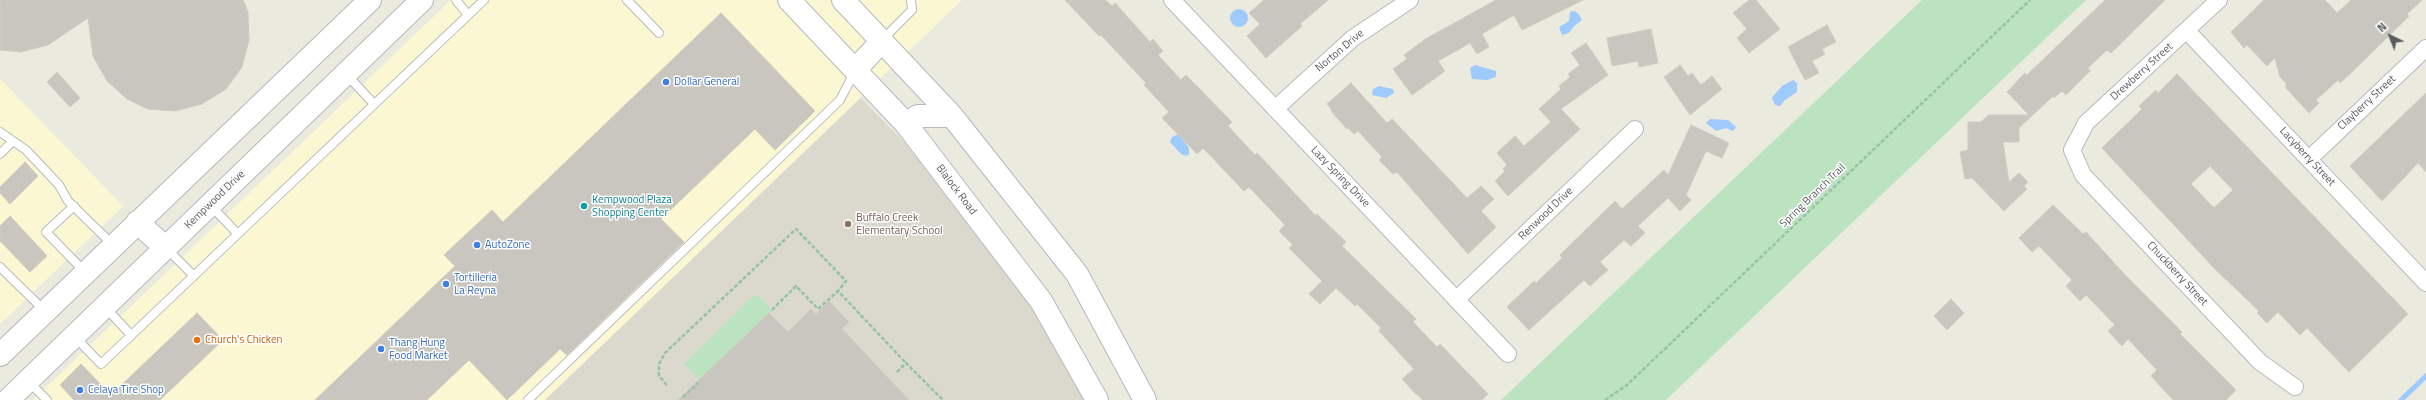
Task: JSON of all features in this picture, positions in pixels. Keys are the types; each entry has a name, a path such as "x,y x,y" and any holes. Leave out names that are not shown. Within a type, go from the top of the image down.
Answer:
{"main road":[{"path":"2,347 45,311 370,0"},
{"name":"Kempwood Drive","path":"8,400 422,0"},
{"name":"Blalock Road","path":"789,0 906,124 1041,301 1097,400"},
{"path":"843,0 952,116 1077,274 1145,400"},
{"path":"855,70 882,41"},
{"path":"906,124 918,116 952,116"},
{"path":"137,222 166,248"}],"street":[{"name":"Lazy Spring Drive","path":"1172,0 1508,354"},
{"name":"Norton Drive","path":"1275,109 1353,38 1410,0"},
{"name":"Drewberry Street","path":"2072,150 2086,123 2219,0"},
{"name":"Lacyberry Street","path":"2187,31 2426,283"},
{"name":"Clayberry Street","path":"2308,159 2426,48"},
{"name":"Renwood Drive","path":"1457,299 1635,129"},
{"name":"Chuckberry Street","path":"2072,150 2083,175 2260,362 2295,387"}],"lane":[{"path":"456,0 468,14"},
{"path":"74,336 101,364 484,0"},
{"path":"628,0 659,33"},
{"path":"882,41 912,10 911,0"},
{"path":"528,400 840,100 855,70"},
{"path":"345,74 374,104"},
{"path":"0,132 12,142 26,150 50,175 74,206 114,245"},
{"path":"0,154 12,142"},
{"path":"210,205 238,234"},
{"path":"74,206 46,232 85,272"},
{"path":"166,248 194,276"},
{"path":"0,268 45,311"},
{"path":"104,307 132,335"},
{"path":"28,380 47,400"}],"path":[{"name":"Spring Branch Trail","path":"1605,400 1627,385 2030,0"},
{"path":"667,385 659,376 659,364 665,353 796,229 846,281 838,291 818,309 796,286 772,310"},
{"path":"838,291 943,400"},
{"path":"897,372 906,363"},
{"path":"684,397 698,383"}],"shaded area":[{"path":"451,0 962,0 545,400 33,400"},
{"path":"0,79 123,206 0,324"},
{"name":"Buffalo Creek Elementary School","path":"861,98 905,143 1030,305 1084,400 545,400"}],"green space":[{"path":"1922,0 2086,0 1666,400 1501,400"},
{"path":"753,296 758,296 772,310 699,380 684,364"}],"water":[{"path":"1239,9 1245,12 1248,18 1245,24 1239,27 1233,24 1230,18 1233,12"},
{"path":"1574,11 1578,13 1582,20 1574,26 1569,33 1562,35 1559,27 1569,21 1570,12"},
{"path":"1475,65 1496,71 1496,77 1487,80 1472,79 1470,68"},
{"path":"1793,80 1797,83 1797,92 1785,100 1780,106 1775,105 1772,98 1782,86"},
{"path":"1379,86 1393,89 1394,93 1386,98 1372,95 1373,89"},
{"path":"1710,119 1728,120 1736,127 1733,131 1726,128 1716,131 1706,123"},
{"path":"1179,134 1184,136 1182,139 1189,148 1189,154 1186,156 1181,154 1170,142 1172,137"}],"building":[{"path":"0,0 243,0 248,12 249,40 242,67 226,89 202,104 175,111 148,109 127,99 107,81 93,56 88,18 48,45 21,52 0,50"},
{"path":"1065,0 1105,0 1112,6 1115,3 1150,42 1153,39 1163,51 1158,55 1181,80 1186,75 1232,122 1228,126 1255,155 1257,153 1316,216 1317,214 1346,242 1342,246 1416,319 1413,322 1437,347 1440,344 1488,394 1482,400 1423,400 1415,393 1402,379 1414,369 1379,331 1381,328 1357,304 1355,306 1336,288 1320,304 1309,294 1322,281 1289,248 1293,245 1279,231 1285,225 1249,187 1244,191 1203,148 1197,154 1162,118 1169,112 1144,85 1146,83 1101,35 1099,36"},
{"path":"1264,0 1328,0 1300,24 1302,26 1266,58 1247,36 1260,24 1249,13"},
{"path":"1496,0 1583,0 1522,30 1514,15 1482,34 1489,47 1477,54 1470,43 1438,61 1445,71 1412,95 1393,69 1407,59 1404,55 1427,38"},
{"path":"1749,0 1756,0 1780,29 1749,53 1737,38 1747,29 1733,13"},
{"path":"2105,0 2165,0 2111,53 2107,50 2088,68 2090,71 2066,95 2062,91 2054,98 2053,96 2019,128 2019,142 2003,142 2009,182 2019,173 2028,182 2024,186 2027,189 2004,211 1972,178 1965,179 1960,152 1968,150 1968,122 1981,122 1989,115 2029,115 2007,92 2025,73 2027,75"},
{"path":"2264,0 2325,0 2337,13 2351,0 2422,0 2407,14 2409,16 2352,72 2340,83 2338,80 2316,100 2319,103 2309,113 2286,88 2286,83 2280,77 2275,58 2267,66 2247,45 2244,48 2231,32"},
{"name":"Kempwood Plaza Shopping Center","path":"721,13 815,111 775,150 755,129 661,219 684,242 567,355 560,349 507,400 469,360 427,400 315,400 455,266 444,255 492,210 503,222"},
{"path":"1827,25 1836,42 1822,49 1825,54 1812,61 1819,73 1805,80 1788,47"},
{"path":"1651,29 1658,63 1639,67 1638,61 1612,66 1607,38"},
{"path":"1586,43 1608,75 1561,109 1580,129 1508,196 1495,181 1505,171 1503,169 1507,165 1497,153 1515,136 1524,146 1551,122 1539,109 1561,89 1559,86 1570,77 1568,74 1580,65 1571,53"},
{"path":"1680,65 1688,76 1692,73 1701,85 1712,76 1722,89 1690,115 1664,77"},
{"path":"57,72 80,98 70,107 47,82"},
{"path":"2177,74 2408,314 2349,372 2307,328 2300,335 2278,312 2267,323 2257,313 2259,311 2215,269 2102,148 2142,109 2139,106 2156,90 2158,93","holes":["2210,166 2233,190 2214,208 2191,184"]},
{"path":"1351,83 1387,123 1392,119 1467,198 1481,186 1494,199 1481,211 1496,227 1468,254 1397,172 1393,174 1379,160 1382,157 1358,131 1354,134 1348,128 1347,129 1331,111 1332,110 1327,104"},
{"path":"2426,93 2426,172 2418,163 2382,201 2350,166"},
{"path":"1691,125 1729,143 1722,158 1706,151 1686,195 1691,200 1680,211 1668,198 1638,226 1645,233 1631,246 1624,240 1600,262 1608,270 1590,286 1584,280 1529,330 1507,307 1534,281 1536,283 1562,258 1560,255 1615,201 1622,209 1664,170 1668,175"},
{"path":"25,162 38,176 10,204 0,193 0,187"},
{"path":"2053,205 2083,234 2086,232 2127,277 2182,332 2180,334 2236,390 2226,400 2173,400 2151,376 2157,370 2128,339 2122,346 2108,331 2115,325 2086,295 2080,301 2066,286 2072,280 2039,246 2032,252 2019,238"},
{"path":"10,216 47,256 30,272 0,241 0,226"},
{"path":"1951,299 1964,313 1947,330 1934,316"},
{"path":"829,301 849,322 842,329 909,400 678,400 769,313 788,332 811,309 816,314"},
{"path":"197,313 223,340 160,400 74,400 60,385 81,364 111,395"}],"waterway":[{"path":"2401,400 2426,376"}],"place":[{"name":"Dollar General","path":"666,82"},
{"name":"Kempwood Plaza Shopping Center","path":"584,206"},
{"name":"Buffalo Creek Elementary School","path":"848,224"},
{"name":"AutoZone","path":"477,245"},
{"name":"Tortilleria La Reyna","path":"446,284"},
{"name":"Church's Chicken","path":"197,340"},
{"name":"Thang Hung Food Market","path":"381,349"},
{"name":"Celaya Tire Shop","path":"80,390"}]}
